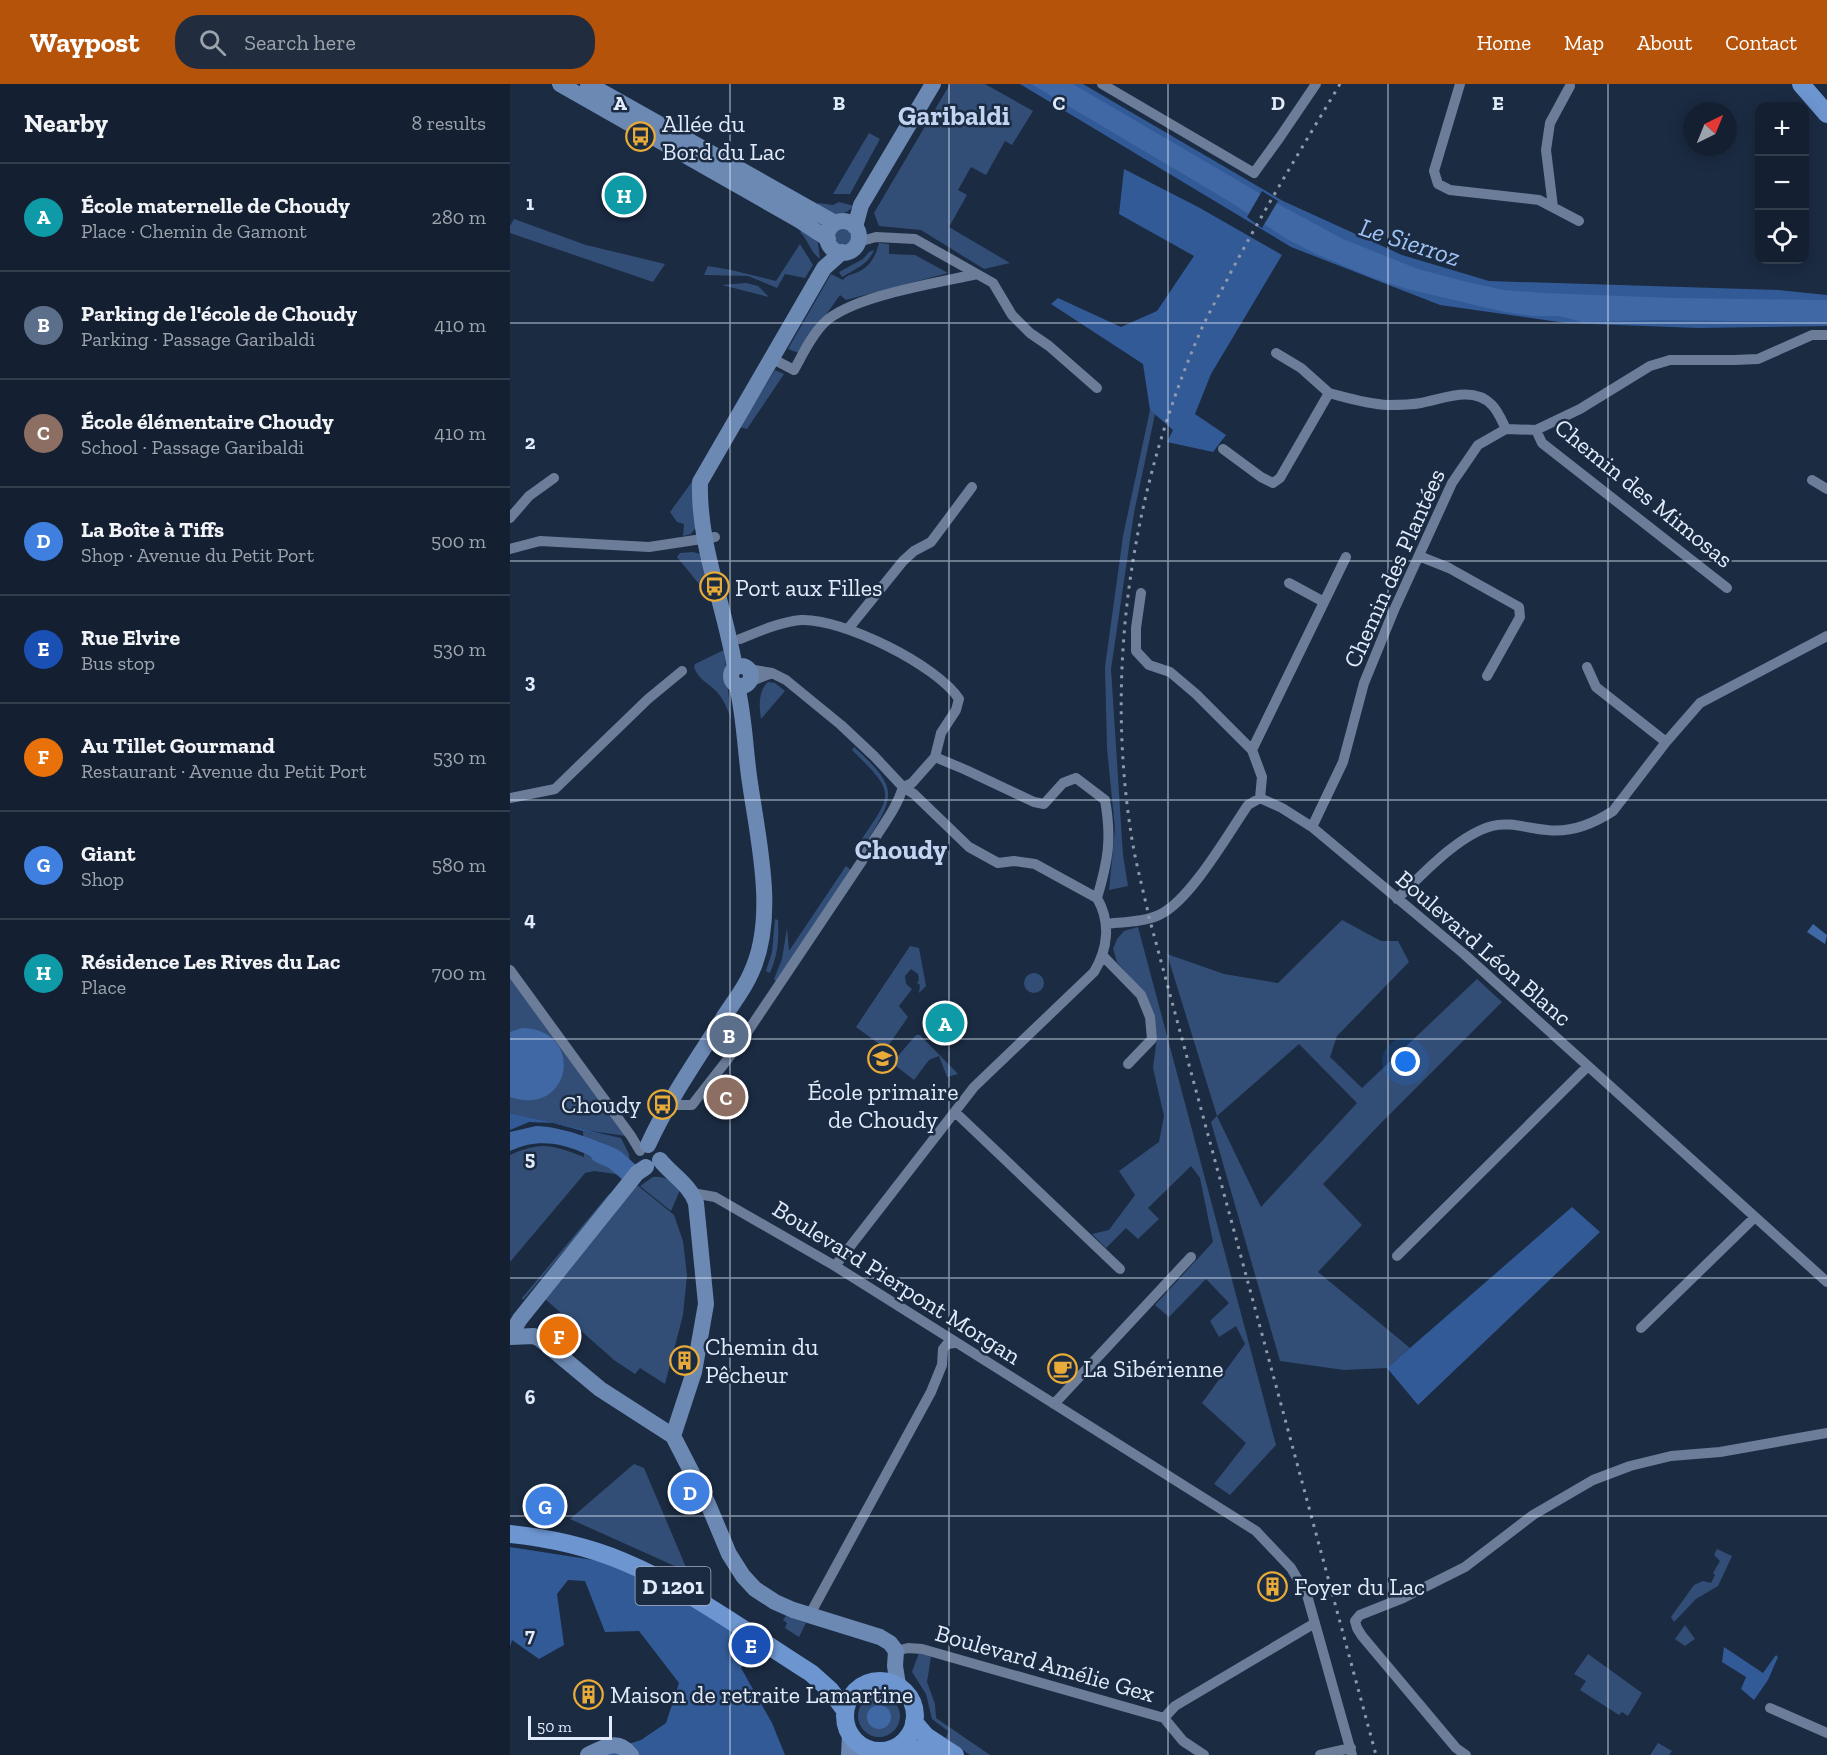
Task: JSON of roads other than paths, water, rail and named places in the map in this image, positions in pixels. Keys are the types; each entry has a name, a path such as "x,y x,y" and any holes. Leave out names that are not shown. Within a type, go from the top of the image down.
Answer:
{"main road":[{"path":"560,84 799,220 833,245 852,250 850,229 861,205 933,84"},
{"path":"588,84 850,229"},
{"path":"1801,84 1827,114"},
{"path":"743,676 700,504 700,482 824,268 833,245 829,230 850,229"},
{"path":"650,1161 659,1121 751,974 759,952 764,924 765,894 742,707 743,676 740,639 727,606"},
{"path":"686,1076 657,1131 650,1161 515,1321 510,1336 534,1336 540,1339 600,1389 673,1436 708,1504 729,1554 743,1576 755,1589 775,1602 809,1616 880,1637 890,1643 893,1671 912,1701 915,1712 915,1722 908,1738 894,1748"},
{"path":"650,1161 693,1196 706,1304 694,1372 673,1436"},
{"name":"D 1201","path":"510,1534 578,1546 640,1569 670,1584 811,1673 830,1690 845,1710"},
{"path":"893,1671 866,1683 852,1694 845,1710 846,1725 855,1749 881,1751 908,1746 929,1755"},
{"name":"D 1201","path":"811,1673 858,1688"},
{"path":"915,1722 926,1736 955,1755"},
{"path":"588,1755 604,1746 614,1744 622,1746 631,1755"}],"street":[{"path":"1102,84 1254,173 1316,84"},
{"path":"1460,84 1434,171 1438,184 1450,190 1539,200 1579,221"},
{"path":"1553,207 1546,150 1550,123 1570,86"},
{"path":"850,229 876,237 915,239 993,283 1012,315 1030,333 1049,346 1097,388"},
{"path":"771,358 794,370 810,342 825,323 843,310 869,299 976,274"},
{"path":"1276,353 1301,368 1329,393 1364,403 1389,405 1471,395 1486,399 1493,406 1506,429 1536,430 1580,409 1650,366 1670,360 1758,358 1812,335 1827,335"},
{"path":"1222,449 1273,483 1280,478 1329,393"},
{"name":"Chemin des Plantées","path":"1312,827 1343,762 1364,683 1452,483 1478,445 1506,429"},
{"name":"Chemin des Mimosas","path":"1536,430 1542,443 1727,588"},
{"path":"510,518 529,496 554,478"},
{"path":"1812,480 1827,489"},
{"path":"848,629 903,561 914,551 931,542 972,487"},
{"path":"510,549 540,541 649,547 710,538"},
{"path":"1419,556 1449,568 1519,607 1520,617 1487,676"},
{"path":"1252,750 1346,557"},
{"path":"1289,583 1324,602"},
{"path":"1106,924 1160,914 1174,905 1191,887 1248,805 1260,798 1262,777 1252,750 1196,694 1170,672 1149,665 1136,651 1136,628 1141,592"},
{"path":"669,1105 692,1105 738,1046 862,861 869,845 898,802 903,787 912,783 935,757 941,734 956,710 959,699 945,683 903,654 832,624 803,620 775,625 740,639"},
{"path":"1396,899 1450,850 1490,826 1510,825 1547,831 1562,830 1592,823 1602,818 1613,811 1666,742 1700,703 1827,636"},
{"path":"1587,667 1596,687 1666,742"},
{"path":"510,798 555,789 648,699 682,671"},
{"path":"743,676 770,674 786,680 841,725 903,787 914,794 969,847 998,863 1014,861 1035,864 1097,898 1106,924 1103,956 1094,972 974,1087 835,1266"},
{"path":"935,757 1034,802 1044,804 1063,783 1076,778 1105,800 1110,827 1108,855 1097,898"},
{"name":"Boulevard Léon Blanc","path":"1260,798 1282,808 1312,827 1464,954 1827,1282"},
{"path":"1103,956 1141,996 1150,1017 1152,1040 1128,1064"},
{"path":"510,970 650,1161"},
{"path":"1397,1256 1587,1067"},
{"path":"955,1112 1120,1269"},
{"name":"Boulevard Pierpont Morgan","path":"693,1196 715,1197 835,1266 1256,1531 1291,1568 1307,1595 1351,1752"},
{"path":"1641,1328 1755,1217"},
{"path":"1054,1404 1191,1257"},
{"path":"809,1616 931,1392 942,1365 943,1349 947,1344 955,1342"},
{"path":"1466,1755 1456,1748 1362,1636 1355,1621 1360,1615 1403,1598 1465,1567 1533,1515 1593,1480 1630,1466 1671,1456 1720,1452 1827,1433"},
{"path":"1164,1718 1175,1706 1315,1623"},
{"name":"Boulevard Amélie Gex","path":"893,1671 908,1648 922,1649 1045,1686 1164,1718 1183,1741 1204,1755"},
{"path":"1770,1708 1827,1733"},
{"path":"1320,1755 1351,1752"}],"waterway":[{"path":"600,1153 614,1159 630,1173"}],"railway":[{"path":"1340,84 1244,248 1205,321 1175,396 1156,456 1141,518 1130,580 1123,644 1121,707 1124,770 1131,833 1149,917 1376,1755"}],"place":[{"name":"Allée du Bord du Lac","path":"641,137"},
{"name":"Résidence Les Rives du Lac","path":"624,195"},
{"name":"Port aux Filles","path":"714,587"},
{"name":"École maternelle de Choudy","path":"945,1023"},
{"name":"Parking de l'école de Choudy","path":"729,1035"},
{"name":"École primaire de Choudy","path":"883,1058"},
{"name":"École élémentaire Choudy","path":"726,1097"},
{"name":"Choudy","path":"662,1104"},
{"name":"Au Tillet Gourmand","path":"559,1336"},
{"name":"Chemin du Pêcheur","path":"684,1360"},
{"name":"La Sibérienne","path":"1062,1368"},
{"name":"La Boîte à Tiffs","path":"690,1492"},
{"name":"Giant","path":"545,1506"},
{"name":"Foyer du Lac","path":"1273,1586"},
{"name":"Rue Elvire","path":"751,1645"},
{"name":"Maison de retraite Lamartine","path":"589,1694"}],"district":[{"name":"Garibaldi","path":"954,116"},
{"name":"Choudy","path":"901,850"}],"water label":[{"name":"Le Sierroz","path":"1410,242"}]}
